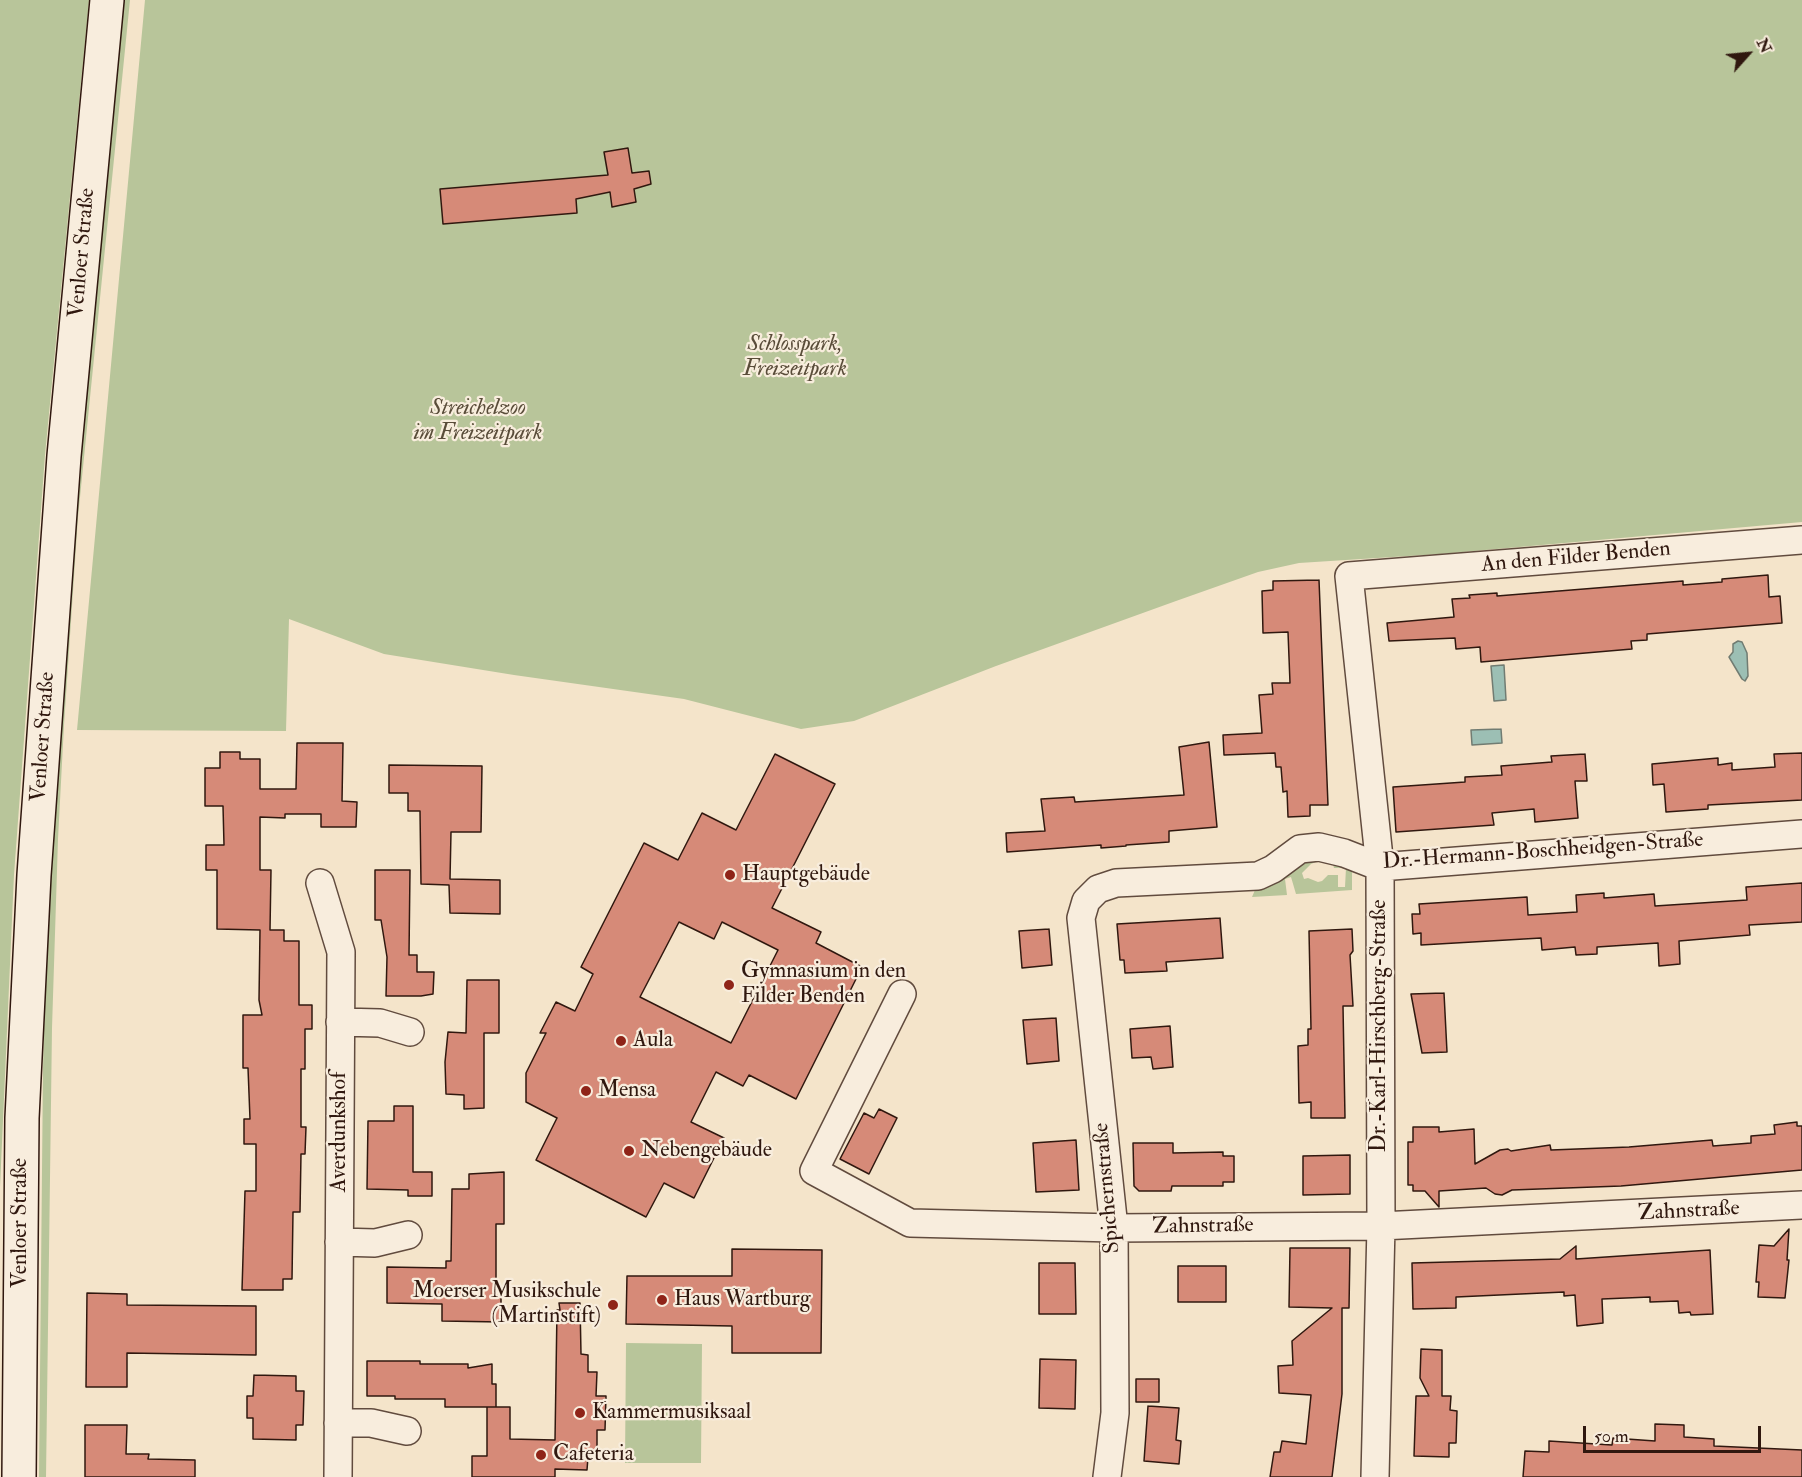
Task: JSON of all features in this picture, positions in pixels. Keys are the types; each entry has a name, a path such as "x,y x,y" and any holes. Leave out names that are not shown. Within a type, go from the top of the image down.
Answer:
{"main road":[{"name":"Venloer Straße","path":"19,1477 22,1118 34,875 64,456 107,0"}],"street":[{"name":"An den Filder Benden","path":"1349,576 1802,540"},
{"name":"Dr.-Karl-Hirschberg-Straße","path":"1349,576 1380,867 1381,1226 1375,1477"},
{"name":"Dr.-Hermann-Boschheidgen-Straße","path":"1086,901 1098,889 1116,883 1258,876 1273,869 1300,849 1319,847 1344,853 1380,867 1802,834"},
{"name":"Averdunkshof","path":"320,883 340,952 338,1477"},
{"name":"Spichernstraße","path":"1086,901 1081,918 1114,1228 1115,1413 1107,1477"},
{"name":"Zahnstraße","path":"902,994 814,1171 910,1223 1114,1228 1381,1226 1802,1205"},
{"path":"340,1022 380,1023 410,1032"},
{"path":"339,1242 375,1243 408,1235"},
{"path":"338,1423 371,1423 407,1431"}],"green space":[{"path":"0,0 89,0 45,455 14,875 0,1187"},
{"path":"122,0 130,0 78,517 64,725 52,1028 46,1477 39,1477 43,1068 48,875 69,530"},
{"name":"Schlosspark, Freizeitpark","path":"145,0 1802,0 1802,522 1440,554 1299,563 1258,572 1176,601 996,666 854,721 801,729 684,699 384,654 289,619 286,731 77,730"},
{"path":"1314,855 1337,857 1349,864 1352,871 1352,890 1296,894 1291,877 1285,879 1287,895 1252,897 1255,890 1278,877 1290,864","holes":["1328,857 1334,868 1346,868 1345,887 1338,887 1338,875 1328,875 1318,882 1308,878 1304,879 1302,873 1311,864 1324,861"]},
{"path":"626,1343 702,1344 701,1463 625,1463"}],"water":[{"path":"1738,641 1742,642 1747,653 1748,676 1745,681 1729,657 1733,652 1733,644"},
{"path":"1504,665 1506,700 1494,701 1491,666"},
{"path":"1501,729 1502,743 1472,745 1471,730"}],"building":[{"path":"628,148 632,173 649,171 651,184 634,189 636,202 612,207 610,192 576,199 577,213 443,224 440,189 608,175 604,152"},
{"path":"1768,575 1769,597 1780,596 1782,623 1647,634 1647,640 1631,641 1632,649 1481,662 1480,647 1456,649 1455,638 1389,641 1387,623 1454,617 1452,599 1470,598 1469,595 1497,593 1497,596 1683,581 1683,585"},
{"path":"1319,580 1328,805 1310,805 1310,816 1288,817 1287,791 1283,792 1281,767 1276,767 1275,753 1224,755 1223,735 1262,733 1259,695 1273,694 1272,683 1290,683 1288,632 1263,633 1262,591 1273,590 1273,581"},
{"path":"1209,742 1217,827 1169,831 1169,842 1007,852 1006,833 1045,831 1041,799 1074,797 1075,802 1184,795 1179,747"},
{"path":"297,743 343,743 342,801 357,802 356,827 321,827 321,814 285,814 285,818 260,817 260,870 271,870 270,930 284,930 284,941 299,941 299,1005 312,1005 312,1029 305,1029 305,1069 301,1069 301,1127 306,1127 305,1154 301,1154 300,1212 293,1212 292,1279 283,1279 283,1290 242,1290 245,1191 256,1191 256,1144 244,1144 244,1119 250,1119 248,1068 243,1068 243,1015 262,1015 259,1000 260,930 217,929 217,870 206,870 206,845 224,845 223,806 205,806 205,768 220,768 220,752 240,752 240,759 260,759 260,789 296,789"},
{"path":"1802,753 1802,800 1708,805 1708,809 1666,812 1664,784 1653,785 1652,764 1718,758 1718,765 1732,763 1732,770 1775,767 1774,754"},
{"path":"775,754 835,784 772,908 821,932 816,943 862,967 796,1099 749,1075 743,1086 716,1072 691,1122 724,1138 694,1198 664,1183 646,1217 536,1160 557,1118 526,1102 526,1073 546,1033 540,1033 556,1002 575,1011 593,974 581,967 644,843 678,860 702,813 736,830","holes":["679,922 714,939 722,922 778,950 731,1043 640,997"]},
{"path":"1585,754 1587,781 1575,781 1578,818 1535,822 1534,809 1492,813 1494,825 1396,832 1393,787 1465,782 1465,777 1502,775 1501,766 1552,762 1551,756"},
{"path":"389,765 482,766 481,832 451,832 450,879 500,880 500,914 450,913 449,885 421,884 420,811 408,811 408,793 389,793"},
{"path":"375,870 410,870 409,955 417,955 417,972 434,972 433,994 386,996 387,957 381,920 375,920"},
{"path":"1802,883 1802,922 1749,925 1750,935 1679,941 1680,964 1659,966 1658,943 1597,947 1597,954 1576,955 1575,947 1542,950 1541,938 1421,945 1421,933 1413,934 1412,914 1420,914 1419,904 1527,897 1528,915 1577,912 1576,895 1604,893 1604,898 1654,894 1655,906 1747,900 1746,887"},
{"path":"1220,918 1223,958 1166,962 1167,971 1125,973 1124,960 1120,960 1117,924"},
{"path":"1049,929 1052,965 1022,968 1019,931"},
{"path":"1352,929 1353,951 1350,955 1353,1006 1343,1006 1345,1118 1311,1118 1311,1102 1299,1103 1298,1046 1308,1045 1308,1029 1311,1029 1309,931"},
{"path":"467,980 499,980 499,1033 484,1033 484,1108 464,1109 464,1095 446,1094 445,1062 448,1032 466,1033"},
{"path":"1444,993 1447,1052 1422,1053 1411,994"},
{"path":"1056,1018 1059,1061 1027,1064 1023,1020"},
{"path":"1170,1026 1173,1067 1153,1069 1151,1057 1132,1058 1130,1029"},
{"path":"394,1106 413,1106 413,1172 432,1172 432,1196 408,1196 408,1190 367,1189 368,1121 394,1121"},
{"path":"879,1109 897,1118 869,1174 840,1159 864,1113 874,1118"},
{"path":"1797,1122 1797,1126 1802,1126 1802,1170 1621,1186 1512,1190 1502,1195 1495,1194 1486,1188 1439,1191 1439,1207 1425,1191 1413,1191 1413,1185 1408,1185 1408,1142 1413,1142 1413,1127 1439,1127 1439,1132 1474,1129 1475,1164 1500,1150 1511,1151 1550,1145 1551,1150 1629,1147 1712,1140 1713,1146 1751,1143 1751,1136 1775,1134 1774,1125"},
{"path":"1076,1140 1079,1190 1036,1192 1033,1143"},
{"path":"1133,1143 1173,1143 1173,1153 1223,1152 1223,1156 1234,1156 1234,1182 1223,1182 1223,1186 1172,1186 1171,1191 1139,1191 1134,1186"},
{"path":"1350,1155 1350,1194 1303,1195 1303,1156"},
{"path":"504,1172 504,1224 496,1224 496,1288 501,1288 501,1322 442,1321 442,1304 387,1303 387,1267 446,1268 446,1261 451,1261 452,1189 469,1189 469,1174"},
{"path":"1789,1229 1785,1298 1758,1297 1759,1282 1756,1282 1759,1245 1774,1246"},
{"path":"1576,1246 1576,1259 1710,1250 1713,1314 1679,1313 1678,1301 1650,1302 1650,1297 1602,1299 1603,1323 1577,1326 1575,1295 1564,1296 1564,1292 1456,1297 1456,1308 1413,1309 1412,1263 1560,1259"},
{"path":"1290,1248 1350,1248 1349,1308 1342,1308 1342,1394 1332,1477 1270,1477 1274,1452 1280,1452 1282,1441 1306,1444 1311,1395 1279,1393 1278,1366 1293,1365 1292,1341 1332,1308 1289,1307"},
{"path":"732,1249 822,1250 821,1353 732,1353 732,1326 626,1324 627,1276 732,1276"},
{"path":"1039,1263 1075,1263 1076,1314 1039,1314"},
{"path":"1178,1266 1226,1266 1226,1302 1178,1302"},
{"path":"87,1293 127,1294 127,1305 256,1306 256,1355 127,1353 127,1387 86,1387"},
{"path":"559,1303 580,1303 581,1354 588,1355 588,1372 597,1372 596,1396 606,1396 605,1430 597,1430 597,1453 593,1453 593,1458 588,1457 587,1470 555,1469 555,1477 472,1477 472,1456 487,1456 487,1407 510,1407 510,1439 555,1440"},
{"path":"1421,1349 1442,1350 1442,1396 1451,1396 1450,1410 1457,1411 1456,1443 1449,1443 1449,1457 1414,1456 1416,1396 1429,1396 1420,1378"},
{"path":"1040,1359 1076,1360 1075,1409 1039,1408"},
{"path":"367,1361 468,1364 468,1368 492,1364 492,1384 496,1384 496,1407 445,1407 445,1399 395,1399 395,1396 367,1396"},
{"path":"254,1375 296,1376 296,1391 304,1391 303,1425 296,1425 296,1440 253,1439 253,1418 247,1418 247,1396 253,1396"},
{"path":"1136,1379 1159,1379 1159,1402 1136,1402"},
{"path":"1148,1406 1179,1408 1176,1440 1181,1441 1179,1464 1144,1461"},
{"path":"1655,1424 1684,1425 1684,1437 1714,1439 1714,1446 1802,1450 1802,1477 1523,1477 1525,1451 1549,1452 1549,1441 1612,1445 1613,1438 1655,1441"},
{"path":"85,1425 127,1425 126,1454 149,1454 148,1459 195,1460 195,1477 85,1477"}],"place":[{"name":"Hauptgebäude","path":"730,875"},
{"name":"Gymnasium in den Filder Benden","path":"729,985"},
{"name":"Aula","path":"621,1041"},
{"name":"Mensa","path":"586,1091"},
{"name":"Nebengebäude","path":"629,1151"},
{"name":"Haus Wartburg","path":"662,1300"},
{"name":"Moerser Musikschule (Martinstift)","path":"613,1305"},
{"name":"Kammermusiksaal","path":"580,1413"},
{"name":"Cafeteria","path":"541,1455"}],"park label":[{"name":"Streichelzoo im Freizeitpark","path":"478,422"}]}
